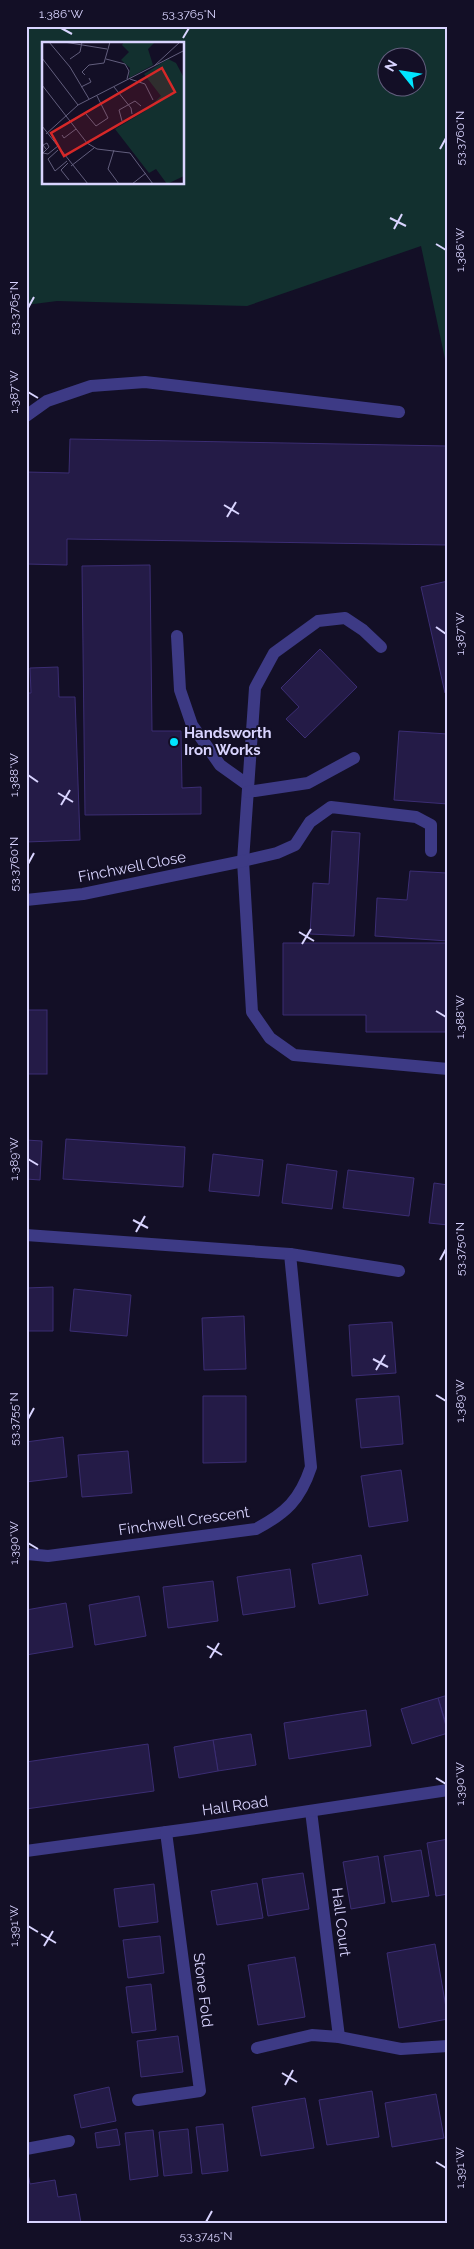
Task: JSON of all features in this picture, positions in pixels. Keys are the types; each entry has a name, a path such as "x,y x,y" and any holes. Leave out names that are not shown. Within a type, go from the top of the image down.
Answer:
{"street":[{"path":"26,416 47,401 91,386 146,382 399,412"},
{"path":"381,647 363,630 345,618 318,621 274,653 255,688 243,861 252,1012 270,1038 294,1055 448,1070"},
{"path":"177,636 180,690 192,725 220,765 248,788 308,783 354,758"},
{"name":"Finchwell Close","path":"26,900 83,894 276,854 295,845 310,822 331,807 416,817 431,825 431,851"},
{"path":"26,1235 290,1254 399,1271"},
{"name":"Finchwell Crescent","path":"26,1554 48,1556 256,1529 278,1517 294,1502 305,1485 311,1467 290,1254"},
{"name":"Hall Road","path":"26,1851 448,1790"},
{"name":"Hall Court","path":"311,1811 339,2037"},
{"name":"Stone Fold","path":"138,2100 200,2091 166,1832"},
{"path":"257,2048 312,2035 339,2037 401,2049 448,2046"},
{"path":"26,2148 69,2141"}],"green space":[{"path":"26,26 448,26 448,373 421,246 247,306 57,301 26,305"}],"building":[{"path":"70,439 448,446 448,545 67,539 67,565 26,564 26,472 69,473"},
{"path":"150,565 152,731 181,731 182,788 201,787 201,814 85,815 82,566"},
{"path":"448,581 448,692 445,693 421,587"},
{"path":"320,649 357,687 305,738 286,719 299,707 281,688"},
{"path":"58,667 59,697 75,697 80,840 26,842 26,693 31,693 30,668"},
{"path":"399,731 448,734 448,804 394,800"},
{"path":"332,831 360,833 354,936 310,934 313,883 329,884"},
{"path":"448,867 448,941 375,936 377,898 407,900 410,871 447,873"},
{"path":"283,943 448,943 448,1032 366,1032 366,1015 283,1015"},
{"path":"26,1010 47,1010 47,1074 26,1074"},
{"path":"66,1139 185,1147 183,1187 63,1179"},
{"path":"26,1140 42,1141 40,1180 26,1179"},
{"path":"213,1154 263,1160 259,1196 209,1191"},
{"path":"287,1164 337,1171 332,1209 282,1203"},
{"path":"348,1170 414,1178 409,1216 343,1208"},
{"path":"434,1183 448,1185 448,1225 429,1223"},
{"path":"53,1287 53,1331 26,1331 26,1288"},
{"path":"74,1289 131,1295 127,1336 70,1331"},
{"path":"244,1316 246,1369 204,1370 202,1318"},
{"path":"392,1322 396,1373 352,1376 349,1325"},
{"path":"203,1396 246,1396 246,1462 203,1463"},
{"path":"399,1396 403,1444 361,1448 356,1399"},
{"path":"63,1437 67,1477 26,1482 26,1442"},
{"path":"128,1451 132,1493 82,1497 78,1455"},
{"path":"401,1470 408,1521 369,1527 361,1476"},
{"path":"361,1555 368,1595 319,1604 312,1564"},
{"path":"290,1569 295,1607 243,1615 237,1577"},
{"path":"213,1581 218,1621 168,1628 163,1587"},
{"path":"139,1596 146,1636 95,1645 89,1605"},
{"path":"66,1603 73,1647 26,1655 26,1610"},
{"path":"448,1695 448,1730 438,1698"},
{"path":"438,1698 448,1733 412,1744 401,1709"},
{"path":"366,1710 371,1746 289,1759 284,1723"},
{"path":"251,1734 256,1765 218,1771 213,1740"},
{"path":"213,1740 218,1771 179,1778 174,1747"},
{"path":"148,1744 154,1791 26,1809 26,1762"},
{"path":"448,1839 448,1894 436,1896 427,1843"},
{"path":"421,1850 429,1896 392,1902 384,1856"},
{"path":"378,1856 385,1903 351,1909 343,1862"},
{"path":"303,1873 309,1909 268,1916 262,1879"},
{"path":"257,1883 263,1918 217,1925 211,1891"},
{"path":"154,1884 158,1922 119,1927 114,1889"},
{"path":"160,1936 164,1973 128,1978 123,1940"},
{"path":"435,1944 448,2019 399,2028 387,1953"},
{"path":"295,1957 305,2017 258,2025 248,1965"},
{"path":"151,1984 156,2030 132,2033 126,1987"},
{"path":"178,2036 183,2072 141,2077 137,2041"},
{"path":"109,2087 116,2121 81,2128 74,2095"},
{"path":"372,2091 379,2137 327,2145 319,2100"},
{"path":"436,2094 444,2138 392,2147 385,2103"},
{"path":"305,2098 314,2148 261,2156 252,2107"},
{"path":"223,2124 228,2171 202,2174 196,2127"},
{"path":"117,2129 120,2145 97,2148 95,2133"},
{"path":"188,2129 192,2173 164,2176 159,2132"},
{"path":"153,2130 158,2176 130,2180 125,2133"},
{"path":"26,2163 30,2184 55,2180 58,2197 76,2194 81,2223 26,2223"}],"place":[{"name":"Handsworth Iron Works","path":"174,742"}]}
